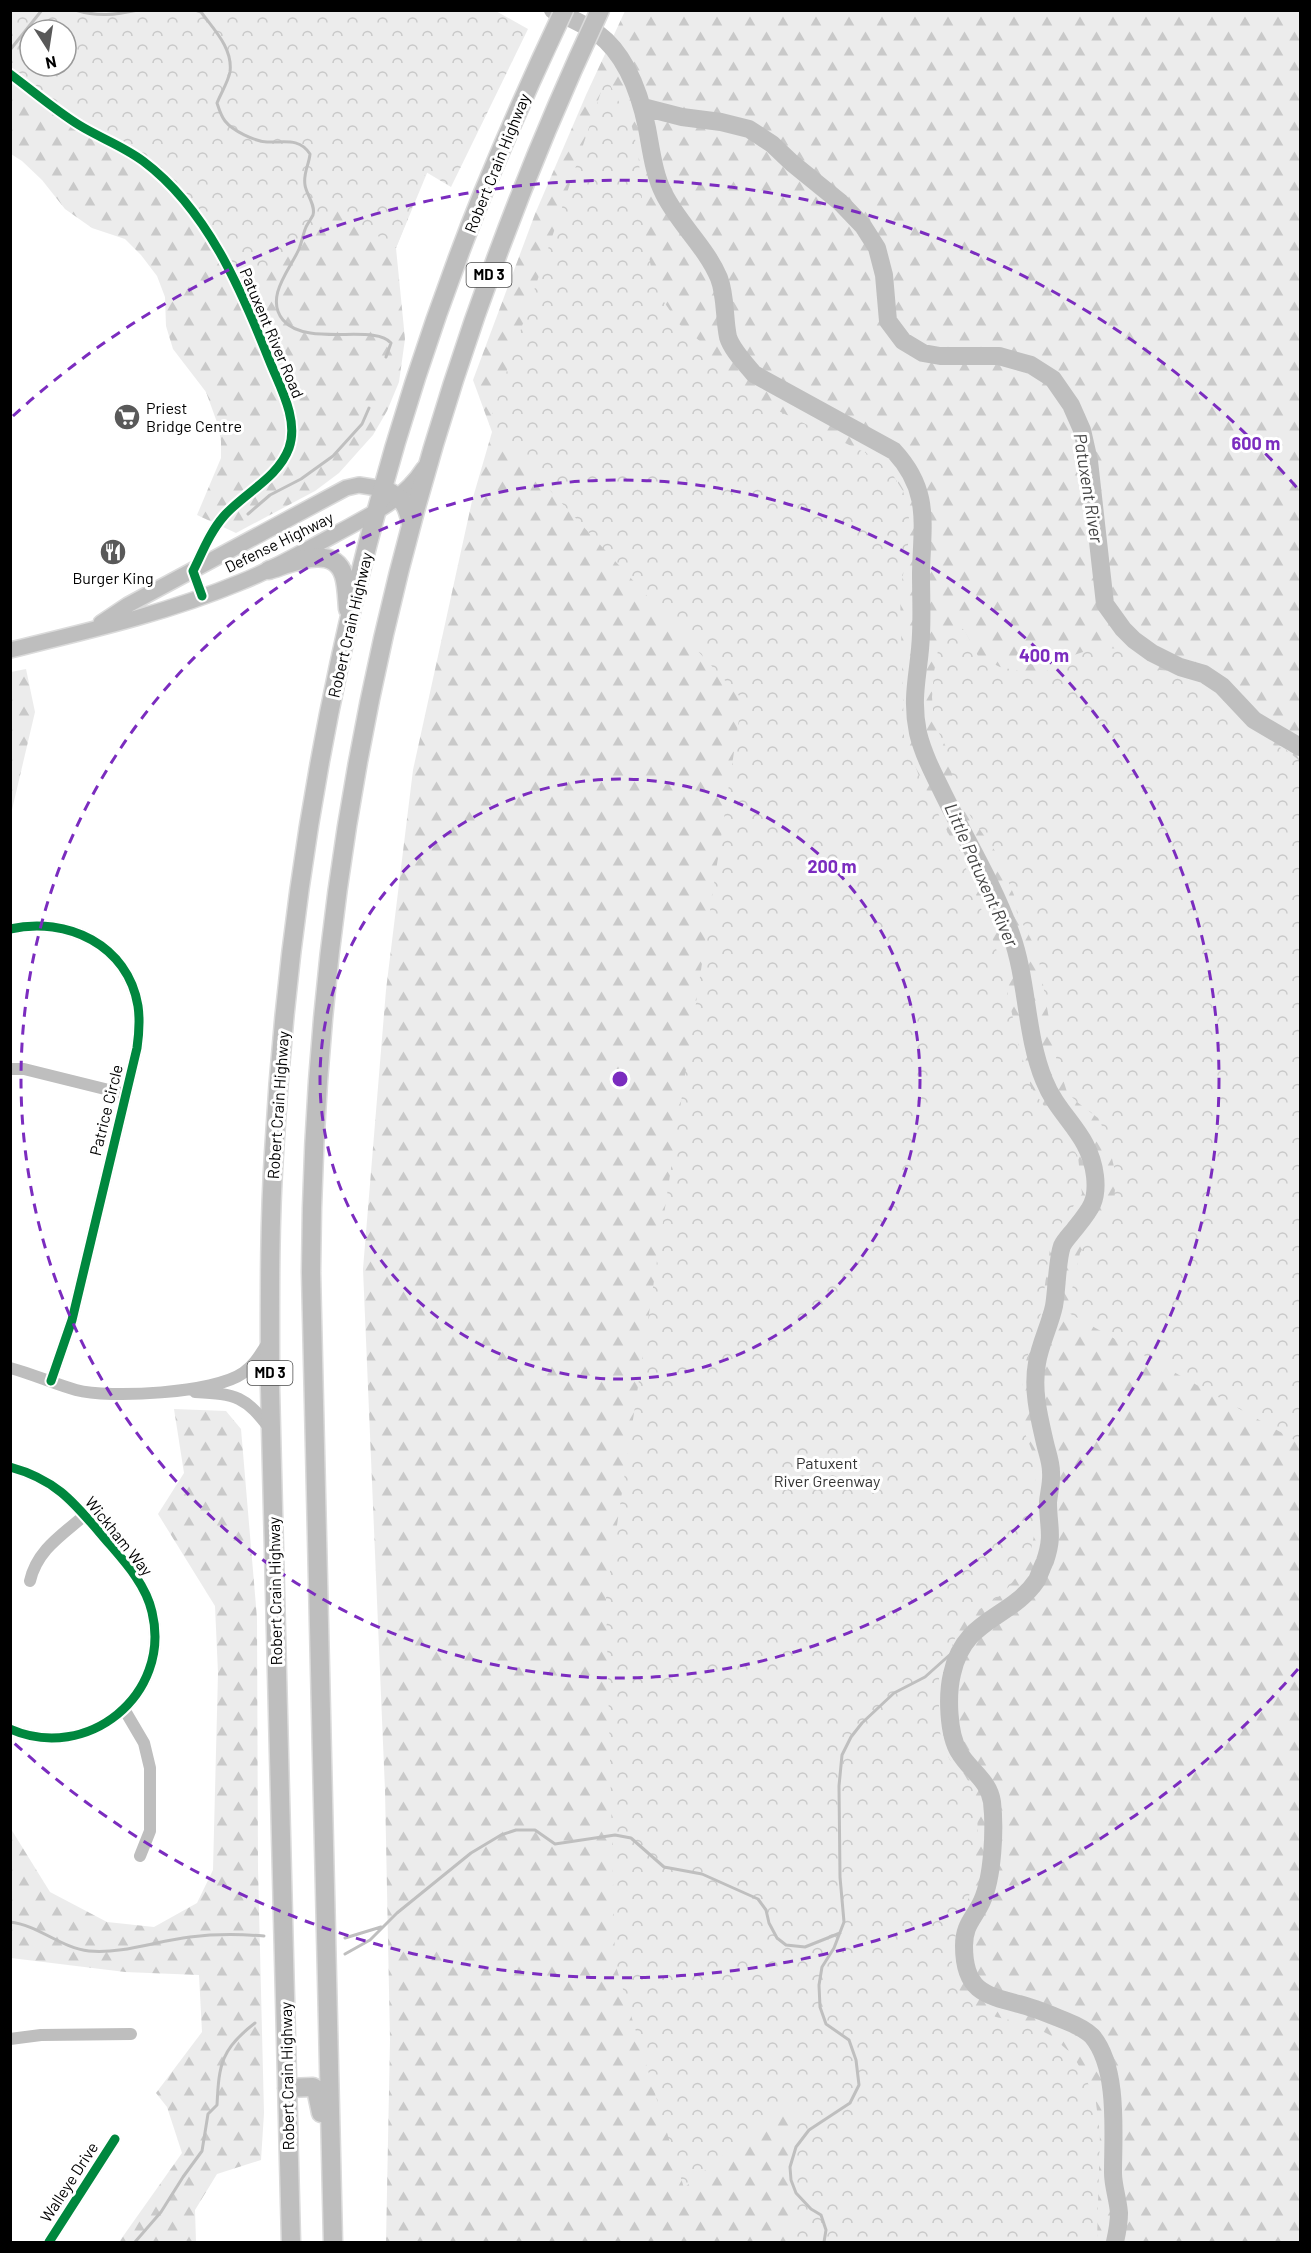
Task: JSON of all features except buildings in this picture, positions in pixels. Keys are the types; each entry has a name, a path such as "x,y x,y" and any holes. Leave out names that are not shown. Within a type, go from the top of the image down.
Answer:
{"highway":[{"name":"Robert Crain Highway","path":"291,2242 270,1339 273,1159 289,972 307,836 318,773 350,618 377,512 392,493 413,391 450,282 483,194 564,10"},
{"name":"Robert Crain Highway","path":"333,2242 311,1284 314,1151 327,975 344,841 371,693 427,465 483,291 515,204 563,89 600,10"},
{"path":"392,493 408,508 411,524"},
{"path":"269,570 322,556 336,562 344,576 350,618"},
{"path":"287,2088 313,2087 318,2093 332,2189"}],"main road":[{"path":"392,493 414,484 427,465"},
{"name":"Defense Highway","path":"93,628 128,605 346,488 358,485 392,493"},
{"name":"Defense Highway","path":"10,650 93,628 135,620 202,597 269,570 377,512"}],"street":[{"name":"Patuxent River Road","path":"10,74 80,126 142,161 166,181 188,206 228,268 246,302 285,398 292,438 282,462 223,517 193,572"},
{"path":"193,572 202,597"},
{"name":"Patrice Circle","path":"10,928 30,924 67,928 85,936 104,948 120,964 130,982 138,1005 140,1028 125,1095 72,1320 51,1381"},
{"path":"10,1069 24,1069 125,1095"},
{"path":"10,1368 74,1390 101,1394 126,1395 173,1391 221,1382 238,1376 255,1363 270,1339"},
{"path":"173,1391 224,1393 237,1397 257,1412 271,1431"},
{"name":"Wickham Way","path":"10,1467 37,1475 64,1494 85,1515 135,1575 152,1612 154,1652 148,1674 124,1709 107,1723 71,1737 31,1736 10,1729"},
{"path":"30,1581 33,1569 42,1552 85,1515"},
{"path":"124,1709 144,1743 150,1768 150,1830 140,1856"},
{"path":"10,2039 131,2034"},
{"name":"Walleye Drive","path":"49,2242 115,2139"}],"green space":[{"path":"494,10 528,29 451,187 426,172 396,248 337,209 245,290 192,204 85,122 62,108 26,78 78,78 78,18 18,18 18,72 11,66 10,11"},
{"path":"11,11 494,11 396,248 405,339 399,382 387,411 373,435 339,473 315,491 236,533 197,515 221,458 221,441 218,425 206,392 173,349 166,326 165,297 157,276 125,239 92,228 65,209 42,180 11,154"},
{"path":"625,11 1300,11 1300,2242 386,2242 390,2040 385,1790 363,1269 386,990 413,770 472,501 492,432 473,380 535,214"},
{"name":"Patuxent River Greenway","path":"606,77 632,127 638,151 645,234 652,273 664,302 680,325 701,342 739,392 870,455 891,472 903,491 909,513 908,545 900,593 904,736 919,776 966,868 1002,965 1018,1043 1031,1087 1078,1156 1082,1194 1056,1231 1050,1249 1041,1313 1026,1361 1020,1399 1024,1431 1035,1458 1037,1523 1031,1549 1024,1567 1004,1593 962,1621 939,1678 939,1715 941,1744 950,1760 964,1774 974,1791 977,1814 978,1837 974,1871 969,1897 957,1929 952,1953 952,1971 960,1992 975,2007 996,2017 1028,2024 1050,2035 1072,2054 1085,2076 1096,2103 1100,2133 1097,2242 794,2242 793,2096 684,2188 615,1963 606,1598 742,699 489,424"},
{"path":"960,627 965,631 978,656 1000,667 1024,672 1041,673 1062,665 1074,655 1083,652 1107,648 1121,649 1138,662 1153,669 1180,673 1205,685 1234,720 1259,741 1285,749 1300,761 1300,1443 1067,1312 1080,1253 1092,1232 1108,1217 1114,1202 1116,1175 1106,1134 1098,1118 1067,1092 1055,1054 1039,961 1033,943 1017,913 1014,895 995,851 971,817 954,784 946,747 934,723 932,697 939,645 953,630"},
{"path":"26,669 35,712 11,814 11,672"},
{"path":"174,1409 226,1411 241,1429 257,1618 258,1869 264,2113 261,2160 217,2174 195,2210 196,2242 119,2242 182,2153 167,2107 156,2093 202,2032 199,1975 125,1972 11,1958 11,1829 50,1892 107,1922 154,1927 197,1903 213,1870 218,1673 215,1606 158,1514 184,1473"}],"waterway":[{"path":"10,50 42,10"},
{"path":"75,10 91,14 138,10"},
{"path":"195,10 201,12 217,33 229,55 230,72 217,103 225,121 250,138 267,142 296,143 310,154 305,181 314,211 299,249 281,283 276,302 278,311 283,320 294,328 308,333 383,337 391,343 386,357"},
{"name":"Little Patuxent River","path":"553,10 597,33 616,52 631,76 640,102 661,187 670,205 707,256 719,278 723,292 728,337 732,347 754,374 894,451 914,480 919,494 923,523 921,634 915,694 918,733 931,769 987,878 1011,934 1021,970 1033,1044 1044,1080 1050,1093 1081,1137 1092,1161 1096,1185 1094,1199 1062,1246 1054,1306 1037,1363 1035,1383 1037,1403 1051,1468 1048,1552 1037,1580 1026,1593 977,1630 967,1641 958,1655 952,1674 949,1703 955,1744 963,1758 987,1787 993,1813 989,1879 982,1901 964,1938 968,1972 972,1981 986,1993 1077,2026 1092,2036 1101,2049 1107,2065 1113,2101 1113,2178 1119,2213 1115,2242"},
{"name":"Patuxent River","path":"643,107 682,117 721,122 749,129 772,144 840,202 863,226 877,248 884,275 888,321 903,341 923,353 940,356 999,356 1031,365 1053,379 1071,405 1082,430 1089,461 1105,604 1134,640 1152,653 1180,667 1204,674 1222,686 1254,720 1300,747"},
{"path":"248,514 270,495 301,479 333,456 362,424 369,408"},
{"path":"824,2242 826,2230 821,2215 811,2209 796,2193 791,2180 790,2167 796,2147 809,2130 850,2103 859,2085 856,2060 849,2040 826,2024 820,2007 819,1985 822,1967 834,1948 844,1922 840,1877 839,1786 842,1755 851,1737 862,1723 894,1693 925,1677 963,1643"},
{"path":"345,1954 370,1940 397,1913 471,1853 501,1835 516,1830 535,1830 555,1844 615,1835 631,1838 664,1867 702,1874 758,1899 766,1910 769,1923 777,1938 786,1945 805,1947 840,1933"},
{"path":"10,1922 30,1927 69,1946 89,1951 114,1951 199,1936 264,1936"},
{"path":"345,1938 381,1927"},
{"path":"135,2242 161,2212 202,2151 208,2114 217,2105 219,2079 224,2058 235,2041 255,2023"}],"cycle path":[{"path":"10,74 70,119 143,161 166,180 186,202 204,226 234,279 283,393 292,426 289,448 284,459 269,477 232,508 210,536 193,571 202,596"},
{"path":"10,929 31,926 53,927 92,940 108,951 122,966 132,985 139,1011 137,1048 72,1320 51,1381"},
{"path":"10,1467 39,1478 61,1492 80,1510 123,1560 138,1580 149,1601 155,1642 149,1670 136,1694 117,1714 94,1729 67,1737 39,1737 10,1729"},
{"path":"49,2242 115,2139"}],"place":[{"name":"Priest Bridge Centre","path":"127,417"},
{"name":"Burger King","path":"113,552"}]}
